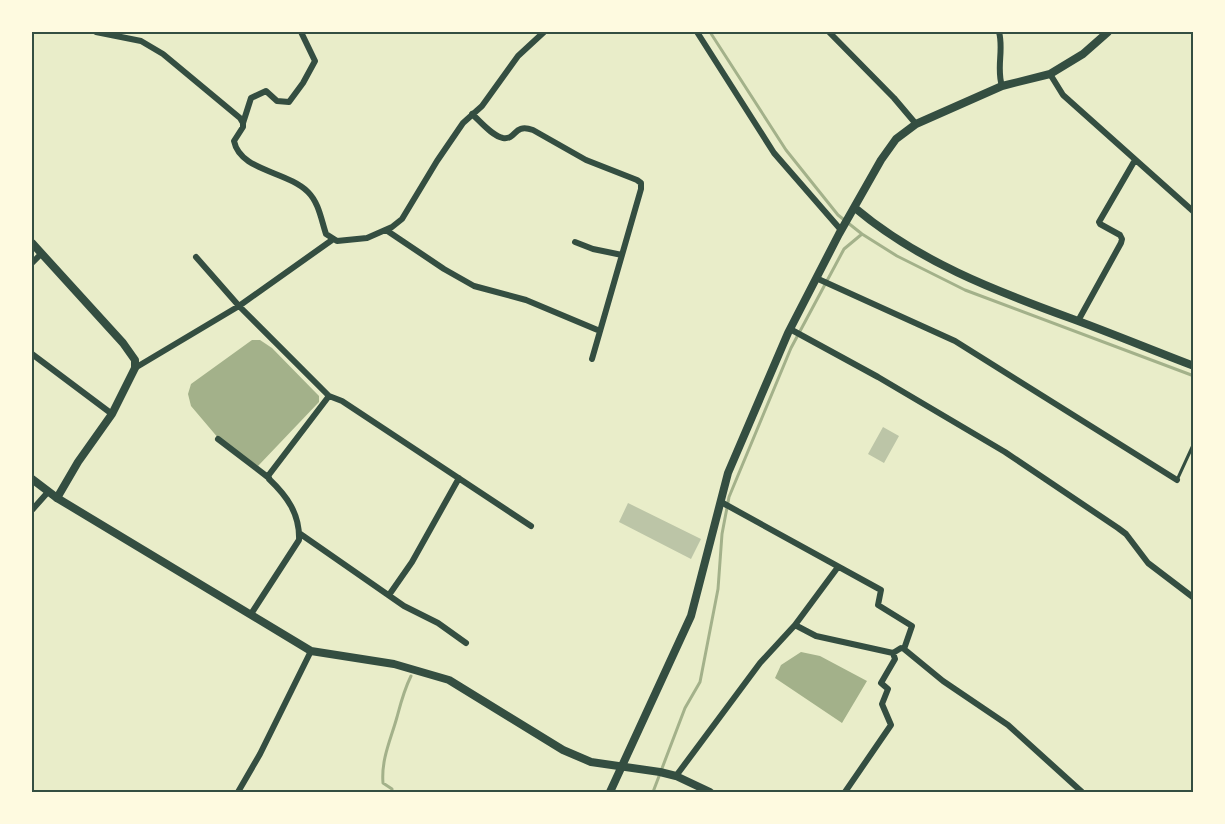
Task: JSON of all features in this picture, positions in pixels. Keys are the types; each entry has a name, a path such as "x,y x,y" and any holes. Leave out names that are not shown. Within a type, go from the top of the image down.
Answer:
{"main road":[{"path":"32,479 57,498 311,651 394,664 449,680 563,750 591,762 663,772 710,792"}],"street":[{"path":"96,32 141,41 163,54 240,118 243,123"},
{"path":"301,32 315,61 303,83 289,102 277,101 266,91 251,98 243,128 234,141 235,149 247,162 283,176 309,193 318,206 326,234 332,240"},
{"path":"135,368 239,306 332,240 352,241 387,230 402,219 449,142 492,93 518,56 544,32"},
{"path":"697,32 774,153 842,228"},
{"path":"829,32 894,98 916,124"},
{"path":"999,32 1001,38 998,75 1002,86"},
{"path":"610,792 691,616 728,473 790,329 842,228 881,160 896,139 916,124 1002,86 1050,74 1083,54 1108,32"},
{"path":"1050,74 1064,95 1194,212"},
{"path":"472,114 497,135 510,137 525,127 586,159 641,183 592,359"},
{"path":"1078,321 1121,243 1120,235 1099,222 1135,160"},
{"path":"854,209 943,267 991,289 1194,366"},
{"path":"387,230 444,269 474,286 526,300 600,330"},
{"path":"575,242 593,249 622,255"},
{"path":"32,243 123,343 135,360 135,368 112,414 78,462 57,498"},
{"path":"32,263 41,254"},
{"path":"196,257 239,306 329,396 342,400 531,526"},
{"path":"816,278 955,341 1177,480"},
{"path":"790,329 879,377 1005,452 1126,534 1148,562 1194,598"},
{"path":"32,354 112,414"},
{"path":"269,479 268,476 329,396"},
{"path":"218,439 284,493 293,507 299,533 299,540 251,614"},
{"path":"389,596 412,562 459,478"},
{"path":"32,510 48,492"},
{"path":"721,501 881,590 878,605 912,626 904,649"},
{"path":"299,533 389,596 438,623 466,643"},
{"path":"676,776 760,663 795,626 838,567"},
{"path":"795,626 816,636 893,653 901,648 904,649 943,681 1008,725 1082,792"},
{"path":"238,792 260,754 311,651"},
{"path":"845,792 891,725 882,704 888,689 881,683 895,659 893,653"}],"lane":[{"path":"1177,480 1194,443"}],"shaded area":[{"path":"252,340 260,340 272,348 319,396 319,402 258,466 219,439 191,406 188,394 191,384"},
{"path":"801,652 820,656 867,681 842,723 775,678 781,665"}],"building":[{"path":"883,427 899,436 884,463 868,454"},
{"path":"628,503 701,539 691,559 619,522"}],"waterway":[{"path":"710,32 786,150 838,215 862,234 897,256 965,290 1194,376"},
{"path":"653,792 685,708 700,682 718,589 722,534 729,497 791,348 844,249 862,234"},
{"path":"392,792 392,789 383,783 384,766 387,749 411,676"}]}
